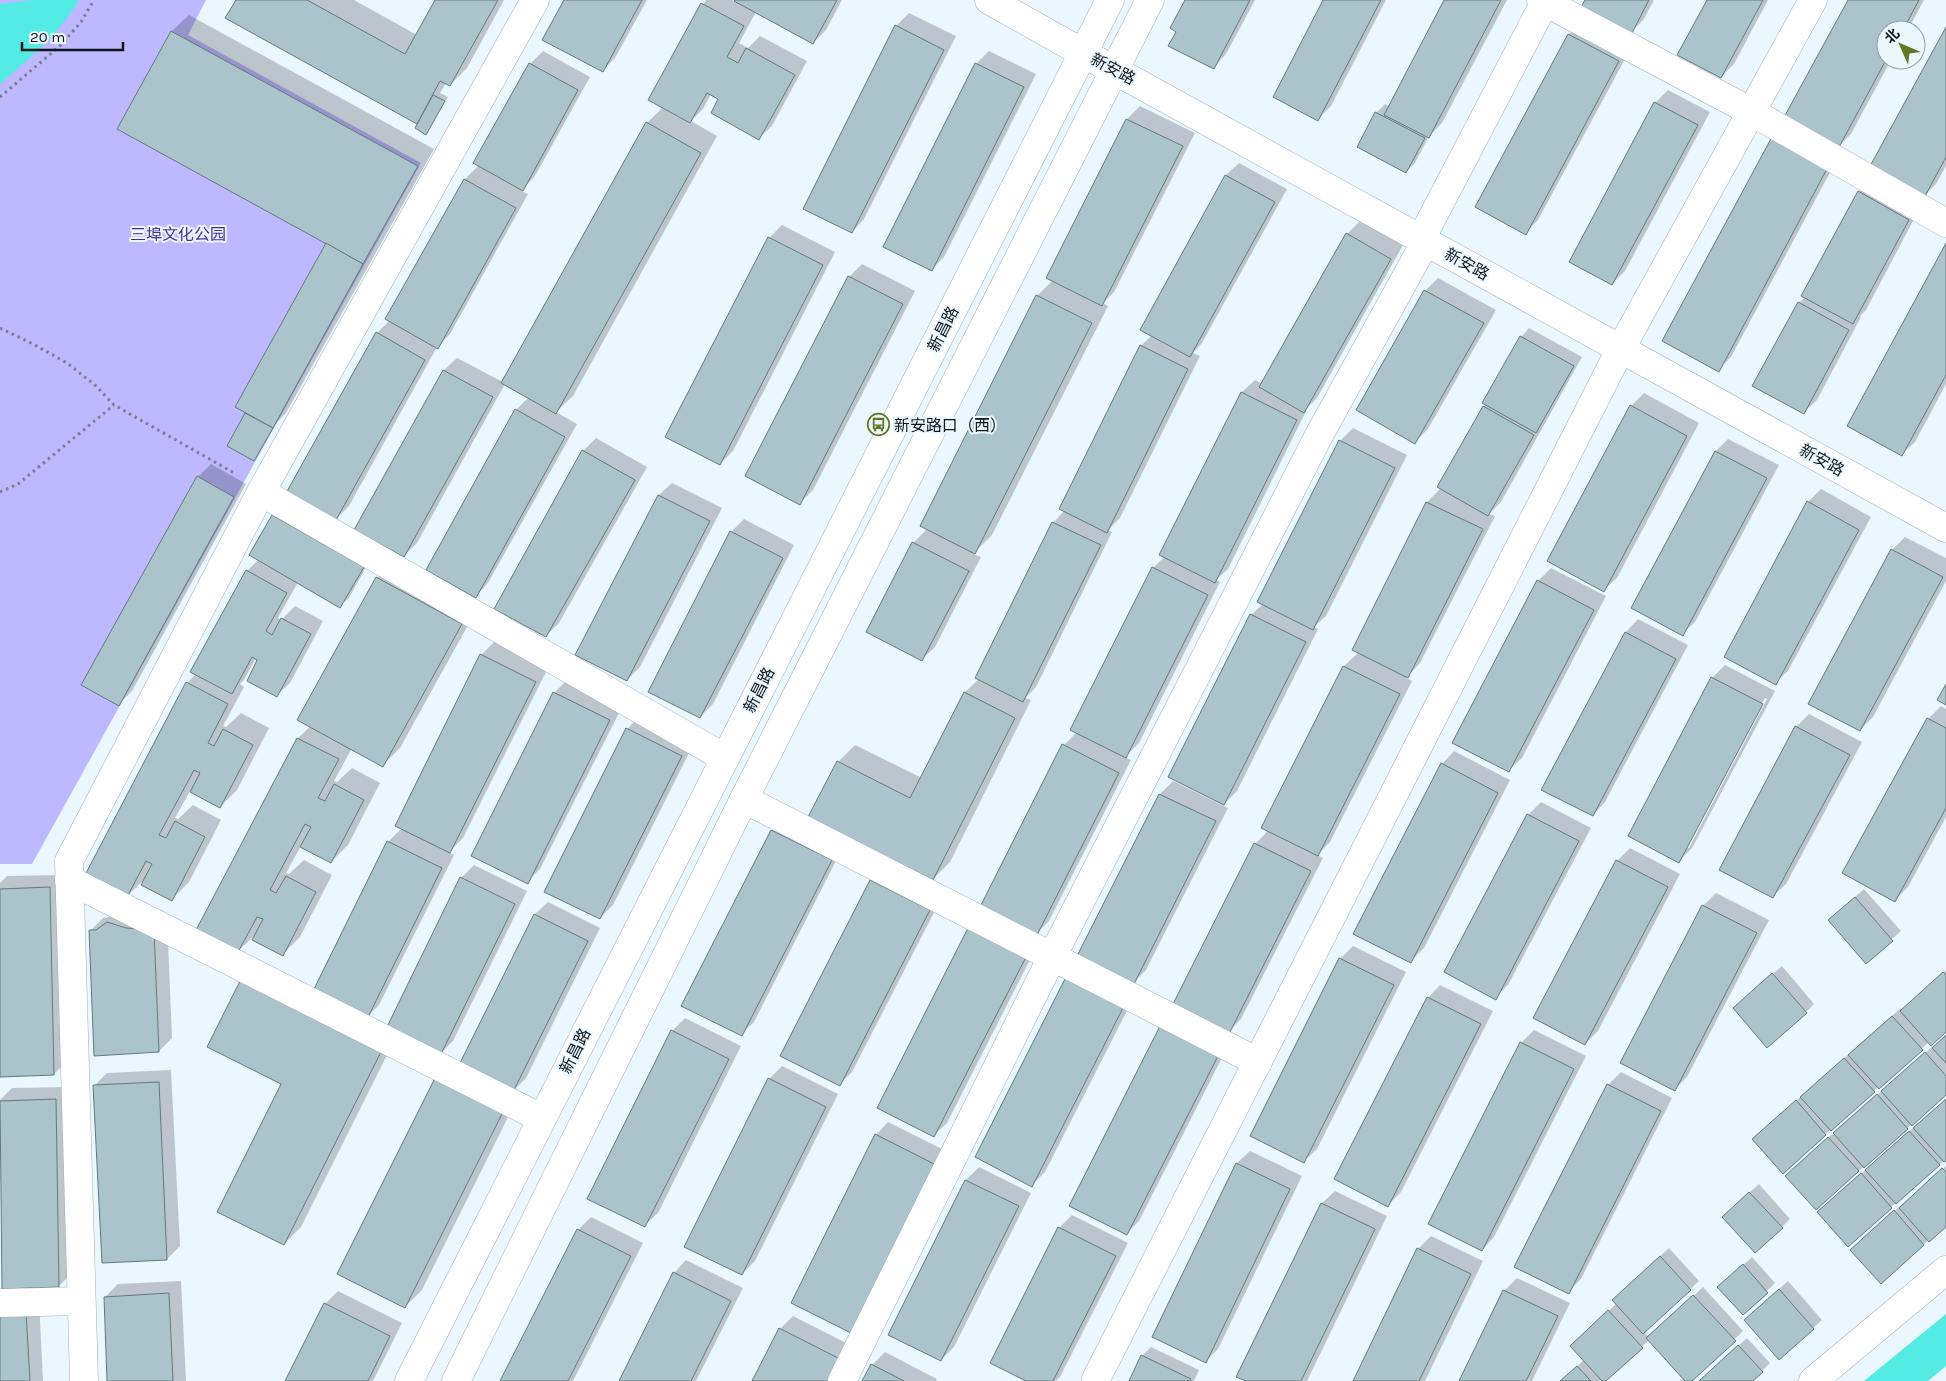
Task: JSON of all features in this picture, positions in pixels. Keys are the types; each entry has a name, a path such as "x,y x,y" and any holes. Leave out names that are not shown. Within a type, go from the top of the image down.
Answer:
{"street":[{"path":"84,1381 69,861 262,491 535,0"},
{"name":"新安路","path":"989,0 1083,54 1114,69 1620,350 1946,528"},
{"name":"新昌路","path":"409,1381 1110,0"},
{"path":"456,1381 744,800 1150,0"},
{"path":"1096,1379 1620,350 1813,0"},
{"path":"842,1381 1052,958 1317,439 1424,240 1544,1 1752,112 1946,223"},
{"path":"262,491 725,758"},
{"path":"744,800 1258,1062"},
{"path":"69,880 541,1118"},
{"path":"1813,1381 1946,1270"},
{"path":"0,1303 81,1301"}],"path":[{"path":"0,97 61,45 81,22 94,0"},
{"path":"0,328 68,363 114,404 262,491"},
{"path":"0,492 18,484 114,404"}],"green space":[{"name":"三埠文化公园","path":"0,0 206,0 188,35 421,163 32,864 0,864"}],"water":[{"path":"33,0 79,0 53,35 0,84 0,4"},
{"path":"1946,1314 1946,1366 1928,1381 1864,1381"}],"building":[{"path":"236,0 307,0 405,54 435,0 498,0 450,86 440,81 417,124 225,18"},
{"path":"564,0 642,0 603,72 542,40"},
{"path":"735,0 837,0 813,44"},
{"path":"1185,0 1250,0 1214,69 1168,46 1176,32 1170,28"},
{"path":"1323,0 1381,0 1318,121 1273,97"},
{"path":"1444,0 1501,0 1429,138 1384,115"},
{"path":"1585,0 1649,0 1632,33 1581,7"},
{"path":"1707,0 1763,0 1721,78 1677,55"},
{"path":"1848,0 1919,0 1908,20 1876,20 1876,70 1881,70 1838,149 1783,119"},
{"path":"701,3 744,26 727,57 738,63 746,48 795,75 759,140 711,113 718,99 707,93 690,123 648,100"},
{"path":"895,25 944,50 852,233 803,209"},
{"path":"1946,27 1946,157 1924,198 1869,168 1923,70 1926,70 1926,64"},
{"path":"171,31 418,166 363,264 117,129"},
{"path":"1568,34 1619,61 1526,235 1475,207"},
{"path":"529,63 578,90 523,191 473,163"},
{"path":"975,63 1024,87 932,271 883,247"},
{"path":"433,95 445,101 426,135 415,128"},
{"path":"1654,102 1698,125 1612,285 1569,262"},
{"path":"1375,112 1425,138 1406,173 1357,147"},
{"path":"1126,119 1183,146 1102,306 1046,278"},
{"path":"646,122 701,153 556,414 501,383"},
{"path":"1773,135 1829,165 1719,372 1662,341"},
{"path":"1225,175 1275,202 1190,357 1140,330"},
{"path":"464,179 516,208 438,349 385,319"},
{"path":"1858,191 1909,220 1853,324 1801,296"},
{"path":"1346,233 1391,259 1304,413 1259,387"},
{"path":"768,237 823,265 720,465 665,437"},
{"path":"326,243 363,264 273,428 235,407"},
{"path":"1946,243 1946,375 1902,456 1847,426"},
{"path":"848,276 903,304 800,505 745,476"},
{"path":"1424,290 1484,323 1415,444 1356,410"},
{"path":"1036,295 1092,323 975,554 920,526"},
{"path":"1798,302 1849,330 1804,414 1752,386"},
{"path":"376,332 425,360 336,520 286,493"},
{"path":"1520,336 1574,366 1536,433 1482,403"},
{"path":"1140,345 1188,369 1107,533 1059,509"},
{"path":"443,370 493,397 404,557 354,530"},
{"path":"1241,392 1297,420 1215,583 1159,555"},
{"path":"1630,405 1687,436 1604,592 1547,561"},
{"path":"1483,406 1534,435 1488,516 1437,487"},
{"path":"515,409 565,437 476,598 426,570"},
{"path":"245,413 273,428 254,461 227,446"},
{"path":"1339,440 1395,468 1313,630 1257,602"},
{"path":"582,450 635,480 546,637 494,609"},
{"path":"1715,451 1767,478 1683,636 1631,608"},
{"path":"197,476 234,497 119,706 81,685"},
{"path":"658,495 710,521 627,681 575,655"},
{"path":"1807,501 1859,530 1776,685 1724,657"},
{"path":"1426,502 1483,529 1408,678 1352,650"},
{"path":"272,515 364,567 340,608 249,555"},
{"path":"1052,522 1101,545 1023,702 975,678"},
{"path":"730,531 783,558 700,718 648,692"},
{"path":"912,542 969,571 922,661 866,632"},
{"path":"1891,549 1943,577 1860,731 1808,704"},
{"path":"1152,567 1208,595 1126,758 1070,730"},
{"path":"246,570 287,593 266,631 272,635 281,618 311,634 277,697 247,681 257,660 252,657 232,694 190,672"},
{"path":"376,577 462,624 383,767 297,720"},
{"path":"1537,580 1594,610 1509,772 1452,743"},
{"path":"1250,614 1306,642 1224,805 1168,777"},
{"path":"1625,632 1676,659 1593,816 1541,790"},
{"path":"480,654 536,682 450,853 395,826"},
{"path":"1343,666 1400,694 1318,856 1261,828"},
{"path":"1711,677 1763,704 1679,863 1628,836"},
{"path":"186,682 228,704 208,743 214,746 223,729 253,745 220,808 190,792 200,773 194,770 159,835 166,838 175,821 205,837 172,901 141,885 152,864 146,861 126,899 84,877"},
{"path":"1946,684 1946,705 1937,700"},
{"path":"553,692 610,720 528,884 471,856"},
{"path":"964,692 1015,718 933,880 808,817 837,761 910,798"},
{"path":"1927,718 1946,728 1946,808 1895,902 1842,873"},
{"path":"1795,726 1850,755 1773,898 1719,870"},
{"path":"626,728 682,756 600,919 544,892"},
{"path":"297,738 339,759 318,798 325,801 334,784 364,800 331,863 300,847 311,827 305,824 270,890 276,893 286,876 316,892 283,956 252,940 263,919 257,917 237,954 195,932"},
{"path":"1062,744 1119,773 1037,935 980,907"},
{"path":"1441,763 1498,793 1411,963 1353,934"},
{"path":"1159,794 1216,821 1134,984 1077,956"},
{"path":"1527,814 1579,841 1496,1000 1444,972"},
{"path":"771,830 832,860 742,1036 681,1006"},
{"path":"387,841 442,868 367,1019 312,993"},
{"path":"1254,843 1311,871 1229,1034 1172,1006"},
{"path":"1616,860 1668,887 1585,1045 1533,1018"},
{"path":"460,877 515,904 440,1056 386,1029"},
{"path":"870,880 930,910 840,1086 780,1056"},
{"path":"50,887 54,1075 0,1077 0,889"},
{"path":"1855,897 1893,941 1866,964 1828,920"},
{"path":"1702,905 1757,933 1675,1091 1620,1063"},
{"path":"534,914 588,941 513,1092 459,1065"},
{"path":"107,922 126,928 154,930 159,1052 94,1056 89,930 96,930"},
{"path":"968,928 1026,957 934,1137 877,1108"},
{"path":"1339,958 1394,985 1304,1163 1250,1136"},
{"path":"1943,972 1946,975 1946,1032 1931,1046 1900,1011"},
{"path":"1772,973 1807,1013 1767,1048 1733,1008"},
{"path":"1066,977 1124,1006 1032,1187 975,1157"},
{"path":"241,979 382,1050 284,1245 217,1212 281,1084 207,1047"},
{"path":"1427,997 1481,1024 1388,1207 1334,1179"},
{"path":"1892,1016 1923,1050 1879,1089 1848,1055"},
{"path":"1160,1026 1218,1056 1127,1235 1069,1206"},
{"path":"671,1030 729,1059 645,1227 587,1199"},
{"path":"1946,1035 1946,1063 1932,1048"},
{"path":"1520,1042 1574,1069 1482,1251 1428,1224"},
{"path":"1925,1052 1946,1076 1946,1095 1912,1126 1881,1091"},
{"path":"1844,1058 1875,1092 1831,1131 1800,1097"},
{"path":"435,1078 503,1112 405,1308 337,1274"},
{"path":"768,1078 826,1107 742,1275 684,1247"},
{"path":"159,1082 167,1260 102,1263 93,1085"},
{"path":"1607,1084 1661,1111 1569,1294 1514,1267"},
{"path":"1877,1094 1908,1129 1864,1168 1833,1133"},
{"path":"56,1099 59,1287 2,1289 0,1101"},
{"path":"1946,1099 1946,1161 1944,1162 1913,1128"},
{"path":"1796,1100 1826,1135 1783,1174 1752,1139"},
{"path":"1909,1131 1940,1165 1896,1204 1865,1170"},
{"path":"875,1134 934,1164 851,1333 791,1303"},
{"path":"1828,1137 1859,1171 1816,1210 1785,1176"},
{"path":"1236,1163 1290,1189 1206,1363 1152,1337"},
{"path":"1942,1168 1946,1172 1946,1227 1929,1242 1899,1208"},
{"path":"1861,1173 1892,1208 1848,1247 1817,1212"},
{"path":"965,1180 1019,1206 941,1361 888,1335"},
{"path":"1749,1192 1783,1228 1755,1253 1722,1217"},
{"path":"1321,1203 1375,1229 1301,1381 1246,1381 1236,1377"},
{"path":"1894,1210 1924,1245 1881,1284 1850,1250"},
{"path":"1058,1227 1116,1256 1053,1381 1026,1381 990,1363"},
{"path":"577,1229 631,1256 568,1381 500,1381"},
{"path":"1417,1248 1471,1274 1419,1381 1353,1381"},
{"path":"1660,1256 1691,1290 1643,1334 1612,1300"},
{"path":"1743,1264 1768,1293 1743,1315 1717,1287"},
{"path":"673,1272 731,1301 691,1381 619,1381"},
{"path":"1779,1289 1814,1329 1779,1360 1744,1320"},
{"path":"1503,1290 1558,1316 1526,1381 1459,1381"},
{"path":"169,1293 173,1381 107,1381 104,1297"},
{"path":"1693,1295 1736,1341 1692,1381 1685,1381 1646,1338"},
{"path":"324,1303 390,1336 368,1381 285,1381"},
{"path":"1608,1310 1643,1348 1606,1381 1602,1381 1570,1346"},
{"path":"26,1312 30,1381 0,1381 0,1314"},
{"path":"779,1328 840,1359 829,1381 752,1381"},
{"path":"1738,1345 1763,1372 1753,1381 1699,1381"},
{"path":"1141,1355 1191,1379 1190,1381 1129,1381"},
{"path":"871,1364 904,1381 862,1381"},
{"path":"1577,1366 1591,1381 1560,1381"}],"place":[{"name":"新安路口（西）","path":"878,425"}]}
